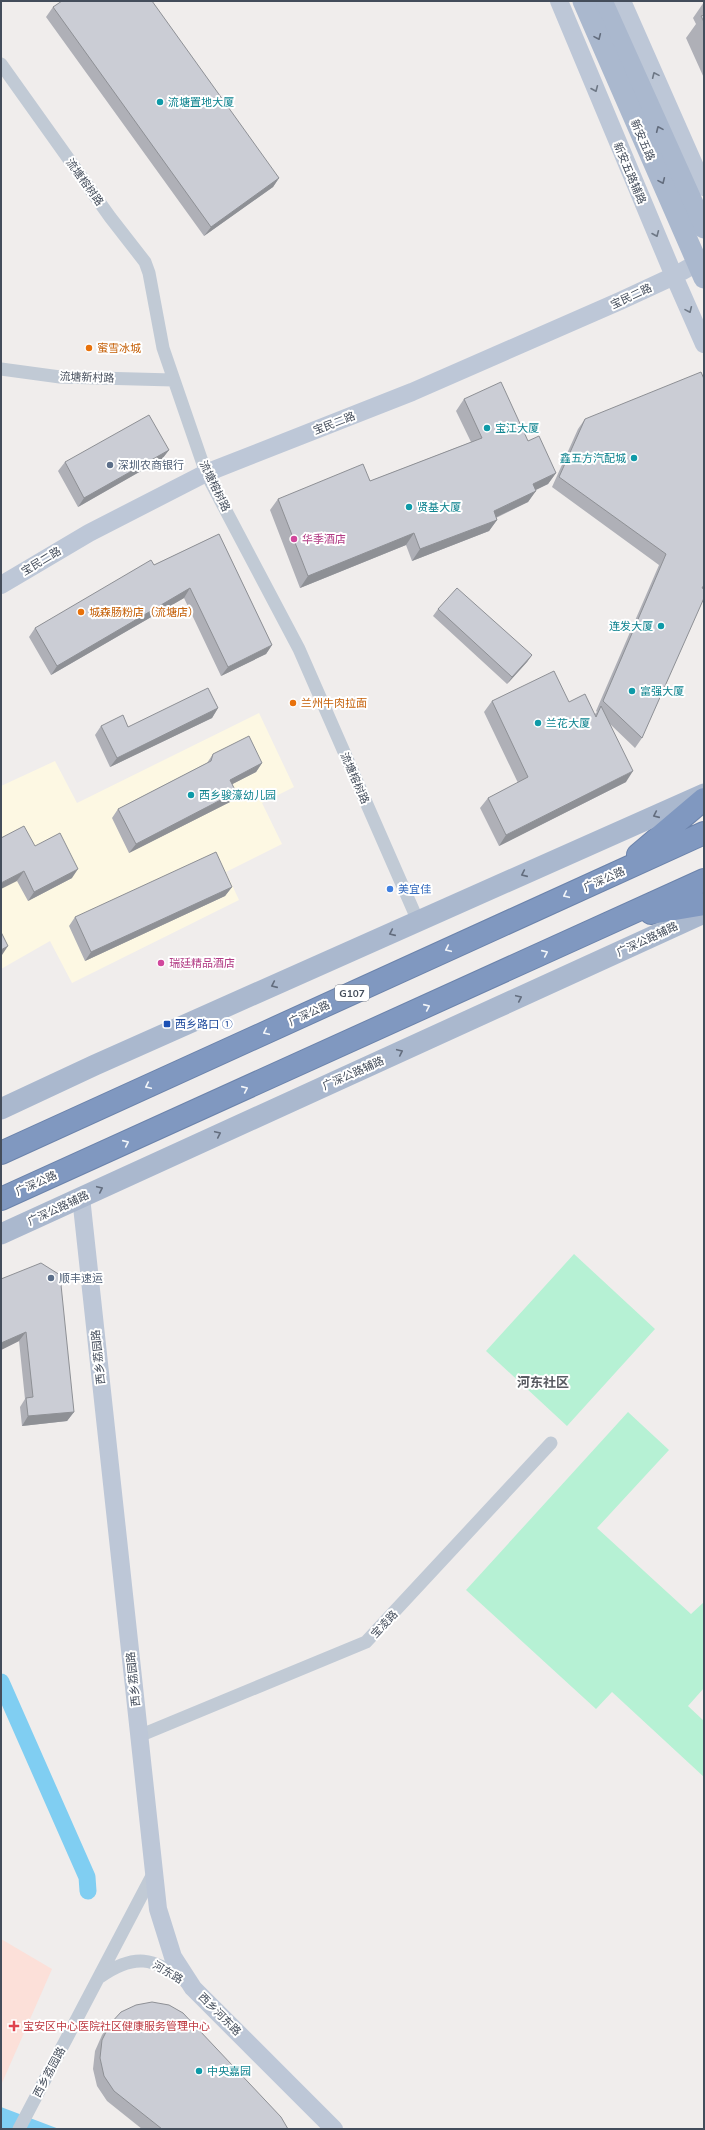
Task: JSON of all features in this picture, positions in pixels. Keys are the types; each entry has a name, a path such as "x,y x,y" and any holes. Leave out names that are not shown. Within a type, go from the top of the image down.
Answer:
{"highway":[{"path":"618,872 704,799"},
{"name":"广深公路","path":"1,1153 704,833"},
{"name":"广深公路","path":"1,1199 704,880"},
{"path":"620,918 704,904"}],"main road":[{"name":"新安五路","path":"582,1 704,278"},
{"name":"新安五路","path":"602,1 704,228"},
{"path":"1,1109 95,1065 704,794"},
{"name":"广深公路辅路","path":"1,1234 704,913"}],"street":[{"name":"新安五路辅路","path":"559,1 704,344"},
{"path":"622,1 704,187"},
{"name":"流塘榕树路","path":"1,64 110,217 145,262 149,273 163,348 206,473 299,649 418,921"},
{"path":"674,276 704,259"},
{"path":"674,276 704,270"},
{"name":"宝民二路","path":"1,585 89,533 206,473 412,392 674,276"},
{"name":"流塘新村路","path":"1,369 60,377 173,380"},
{"name":"西乡荔园路","path":"19,2129 154,1872 81,1197"},
{"name":"宝凌路","path":"139,1736 366,1642 552,1443"},
{"name":"西乡河东路","path":"154,1872 158,1909 163,1929 173,1957 193,1988 334,2129"},
{"name":"河东路","path":"98,1978 123,1963 144,1960 165,1968 193,1988"}],"shaded area":[{"path":"259,713 294,787 262,803 282,844 226,872 239,900 72,983 50,941 1,969 1,786 55,761 77,803"},
{"name":"宝安区中心医院社区健康服务管理中心","path":"1,1939 52,1969 2,2083 1,2083"}],"green space":[{"path":"574,1254 655,1329 567,1426 486,1351"},
{"path":"628,1412 669,1450 597,1528 691,1614 704,1602 704,1688 688,1706 704,1721 704,1777 612,1692 596,1709 466,1590"}],"water":[{"path":"1,2107 59,2129 1,2129"}],"building":[{"name":"流塘置地大厦","path":"62,1 152,1 279,178 211,227 53,7"},
{"path":"704,15 704,22 701,16"},
{"name":"鑫五方汽配城","path":"701,372 704,379 704,585 702,588 704,589 704,598 642,738 603,701 666,554 559,477 585,419"},
{"path":"501,382 528,441 539,436 556,473 533,484 536,491 494,511 497,520 420,549 414,533 308,576 278,499 363,464 370,481 482,438 464,399"},
{"name":"深圳农商银行","path":"149,415 169,450 84,498 65,462"},
{"path":"219,534 272,645 228,667 190,588 57,666 35,628 151,560 154,565"},
{"path":"457,588 532,655 512,677 438,609"},
{"path":"554,671 569,702 585,694 596,717 601,706 633,771 506,835 488,798 528,777 492,701"},
{"path":"208,688 218,708 117,758 101,726 123,715 128,727"},
{"name":"西乡骏濠幼儿园","path":"249,736 262,763 230,780 236,792 136,844 118,809 211,761 213,754"},
{"path":"24,826 35,846 60,833 78,869 34,892 24,871 1,883 1,838"},
{"path":"216,852 232,887 91,952 75,917"},
{"path":"1,932 8,946 1,950"},
{"path":"41,1263 60,1275 74,1412 28,1416 26,1398 33,1397 26,1332 1,1343 1,1279"},
{"path":"152,2002 169,2005 183,2013 281,2117 288,2129 162,2129 114,2091 104,2076 100,2058 102,2040 110,2024 121,2012 136,2005"}],"waterway":[{"path":"1,1682 87,1877 88,1891"}],"place":[{"name":"流塘置地大厦","path":"160,102"},
{"name":"蜜雪冰城","path":"89,348"},
{"name":"宝江大厦","path":"487,428"},
{"name":"鑫五方汽配城","path":"634,458"},
{"name":"深圳农商银行","path":"110,465"},
{"name":"贤基大厦","path":"409,507"},
{"name":"华季酒店","path":"294,539"},
{"name":"城森肠粉店（流塘店）","path":"81,612"},
{"name":"连发大厦","path":"661,626"},
{"name":"富强大厦","path":"632,691"},
{"name":"兰州牛肉拉面","path":"293,703"},
{"name":"兰花大厦","path":"538,723"},
{"name":"西乡骏濠幼儿园","path":"191,795"},
{"name":"美宜佳","path":"390,889"},
{"name":"瑞廷精品酒店","path":"161,963"},
{"name":"西乡路口 ①","path":"167,1024"},
{"name":"顺丰速运","path":"51,1278"},
{"name":"宝安区中心医院社区健康服务管理中心","path":"14,2026"},
{"name":"中央嘉园","path":"199,2071"}],"district":[{"name":"河东社区","path":"543,1382"}]}
